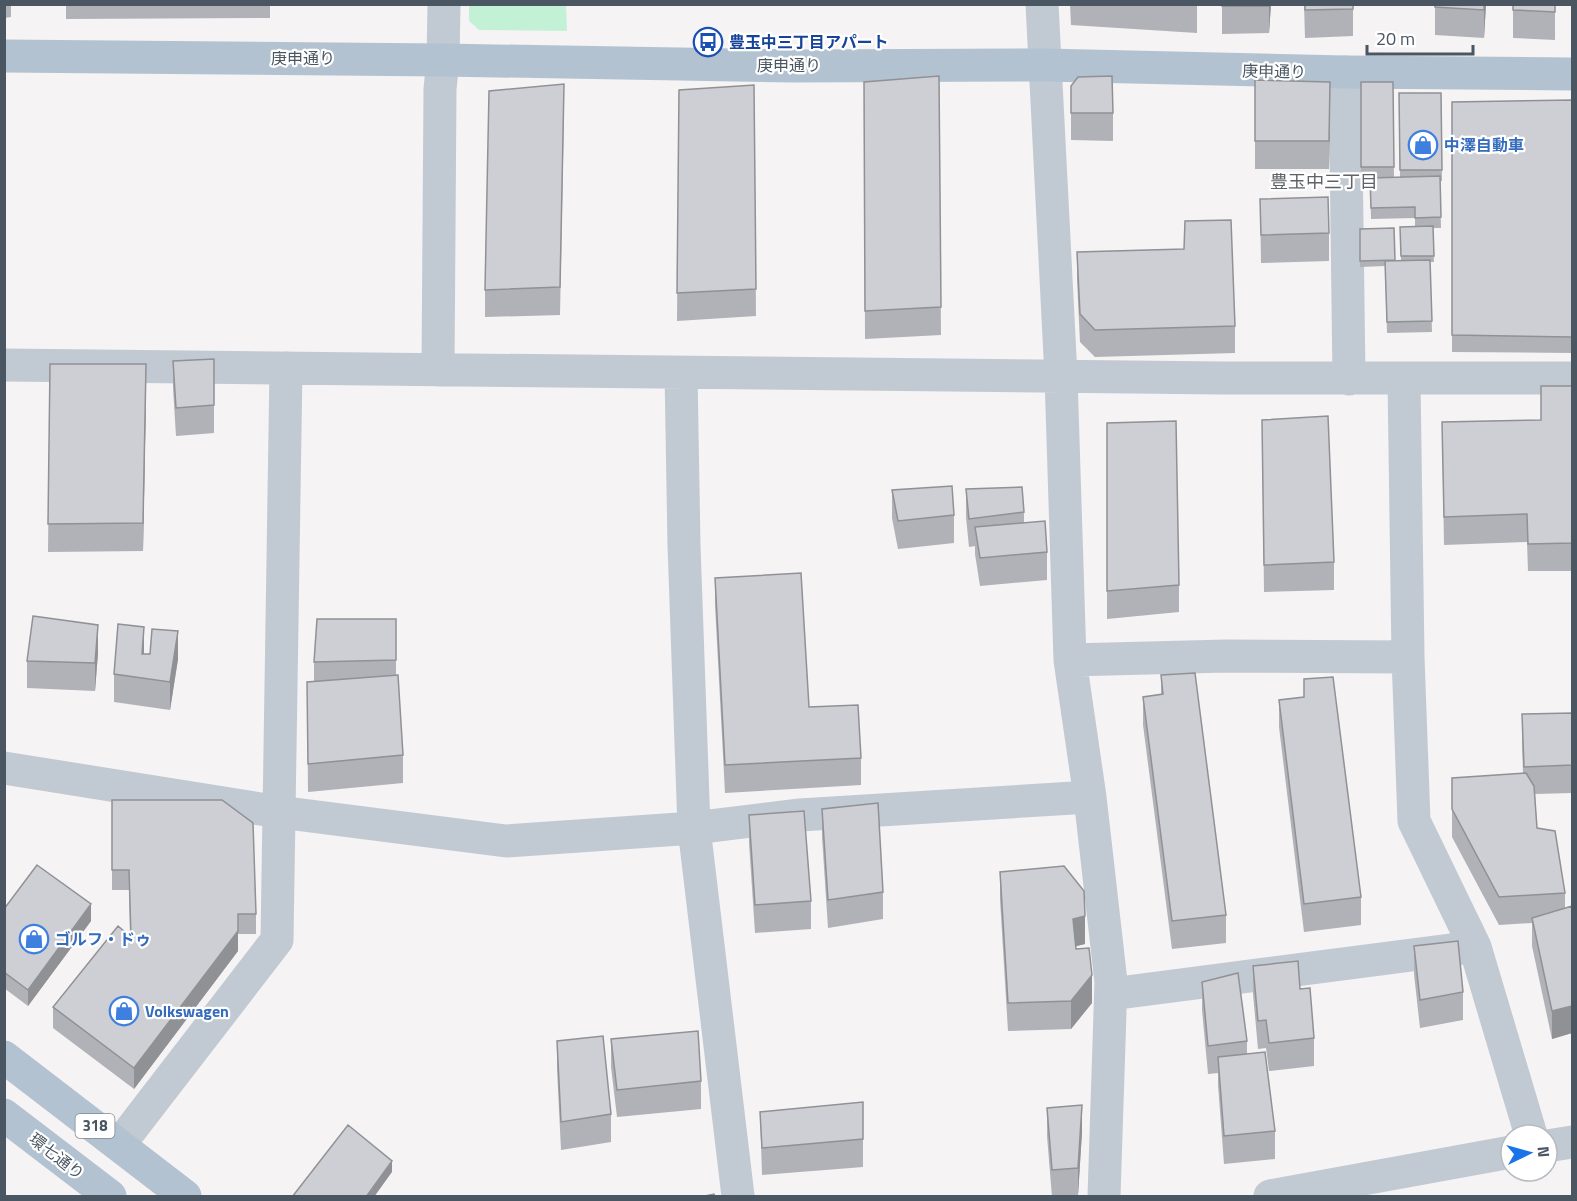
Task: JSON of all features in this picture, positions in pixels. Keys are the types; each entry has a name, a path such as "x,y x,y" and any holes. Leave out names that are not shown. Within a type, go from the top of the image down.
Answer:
{"main road":[{"name":"庚申通り","path":"4,56 795,66 1045,65 1345,72 1572,74"},
{"name":"318","path":"4,1057 185,1197"},
{"name":"環七通り","path":"4,1115 110,1197"}],"street":[{"path":"438,370 440,89 444,4"},
{"path":"1042,4 1061,376 1070,660 1090,796 1111,994 1104,1197"},
{"path":"1345,72 1349,378"},
{"path":"4,365 1404,379 1572,378"},
{"path":"119,1145 277,940 279,931 286,368"},
{"path":"681,373 694,828 738,1197"},
{"path":"1404,379 1408,657 1414,821 1475,947 1527,1123"},
{"path":"1070,660 1227,656 1408,657"},
{"path":"4,768 279,812 506,841 694,828 800,815 1090,796"},
{"path":"1111,994 1475,947"},
{"path":"1270,1197 1499,1154"}],"green space":[{"path":"469,5 566,5 567,31 479,30 469,21"}],"building":[{"path":"1222,4 1269,4 1269,6 1222,6"},
{"path":"1305,4 1353,4 1353,9 1305,10"},
{"path":"1435,4 1484,4 1484,10 1435,7"},
{"path":"1513,4 1555,4 1555,12 1513,10"},
{"path":"939,76 941,307 865,311 864,82"},
{"path":"1112,76 1113,113 1071,113 1071,86 1078,77"},
{"path":"1255,80 1330,82 1329,141 1255,141"},
{"path":"1361,82 1393,82 1394,167 1361,167"},
{"path":"564,84 560,287 485,290 489,91"},
{"path":"754,85 756,289 677,293 679,90"},
{"path":"1399,93 1441,93 1442,170 1400,170"},
{"path":"1572,100 1572,337 1452,335 1452,102"},
{"path":"1440,176 1441,217 1415,218 1415,207 1371,208 1370,178"},
{"path":"1328,197 1329,233 1261,235 1260,199"},
{"path":"1231,220 1235,326 1095,330 1080,314 1077,252 1184,249 1185,221"},
{"path":"1433,226 1434,256 1401,256 1400,227"},
{"path":"1394,228 1395,260 1360,261 1360,229"},
{"path":"1430,260 1432,321 1387,322 1385,261"},
{"path":"214,359 214,405 176,408 173,361"},
{"path":"50,364 146,364 143,523 48,524"},
{"path":"1541,386 1572,386 1572,543 1528,544 1527,514 1444,517 1442,422 1541,420"},
{"path":"1328,416 1334,562 1264,565 1262,420"},
{"path":"1176,421 1179,585 1107,591 1107,423"},
{"path":"952,486 954,515 898,521 892,490"},
{"path":"1022,487 1024,512 969,519 966,489"},
{"path":"1045,521 1047,552 980,558 975,527"},
{"path":"801,573 809,707 858,705 861,758 725,765 715,578"},
{"path":"33,616 98,625 95,663 27,661"},
{"path":"317,619 396,619 396,660 314,662"},
{"path":"118,624 144,627 142,654 150,654 152,629 178,631 170,682 114,674"},
{"path":"1195,673 1226,915 1172,921 1143,697 1163,694 1161,675"},
{"path":"398,675 403,755 308,764 307,682"},
{"path":"1333,677 1361,897 1304,904 1279,700 1304,697 1304,679"},
{"path":"1572,713 1572,765 1524,767 1522,714"},
{"path":"1526,773 1534,786 1537,828 1555,831 1565,893 1499,897 1452,809 1452,778"},
{"path":"112,800 222,800 253,823 256,914 238,914 238,931 134,1068 53,1007 118,926 131,937 129,870 112,870"},
{"path":"878,803 883,892 828,900 822,809"},
{"path":"804,811 811,901 755,905 749,815"},
{"path":"37,865 91,904 28,990 4,972 4,909"},
{"path":"1064,866 1084,891 1085,916 1073,919 1076,949 1089,948 1092,975 1071,1001 1008,1003 1000,872"},
{"path":"1572,906 1572,1006 1552,1011 1532,918"},
{"path":"1458,941 1463,992 1420,1000 1414,946"},
{"path":"1298,961 1300,989 1310,988 1314,1038 1269,1043 1266,1020 1258,1021 1253,966"},
{"path":"1238,973 1247,1041 1208,1046 1202,982"},
{"path":"698,1031 701,1081 617,1090 611,1039"},
{"path":"603,1036 611,1114 561,1122 557,1041"},
{"path":"1265,1052 1275,1131 1224,1136 1218,1057"},
{"path":"863,1102 863,1139 762,1148 760,1112"},
{"path":"1082,1105 1078,1168 1052,1170 1047,1108"},
{"path":"348,1125 392,1161 366,1197 292,1197"}],"place":[{"name":"豊玉中三丁目アパート","path":"708,42"},
{"name":"中澤自動車","path":"1423,145"},
{"name":"ゴルフ・ドゥ","path":"34,939"},
{"name":"Volkswagen","path":"124,1011"}],"district":[{"name":"豊玉中三丁目","path":"1324,182"}]}
